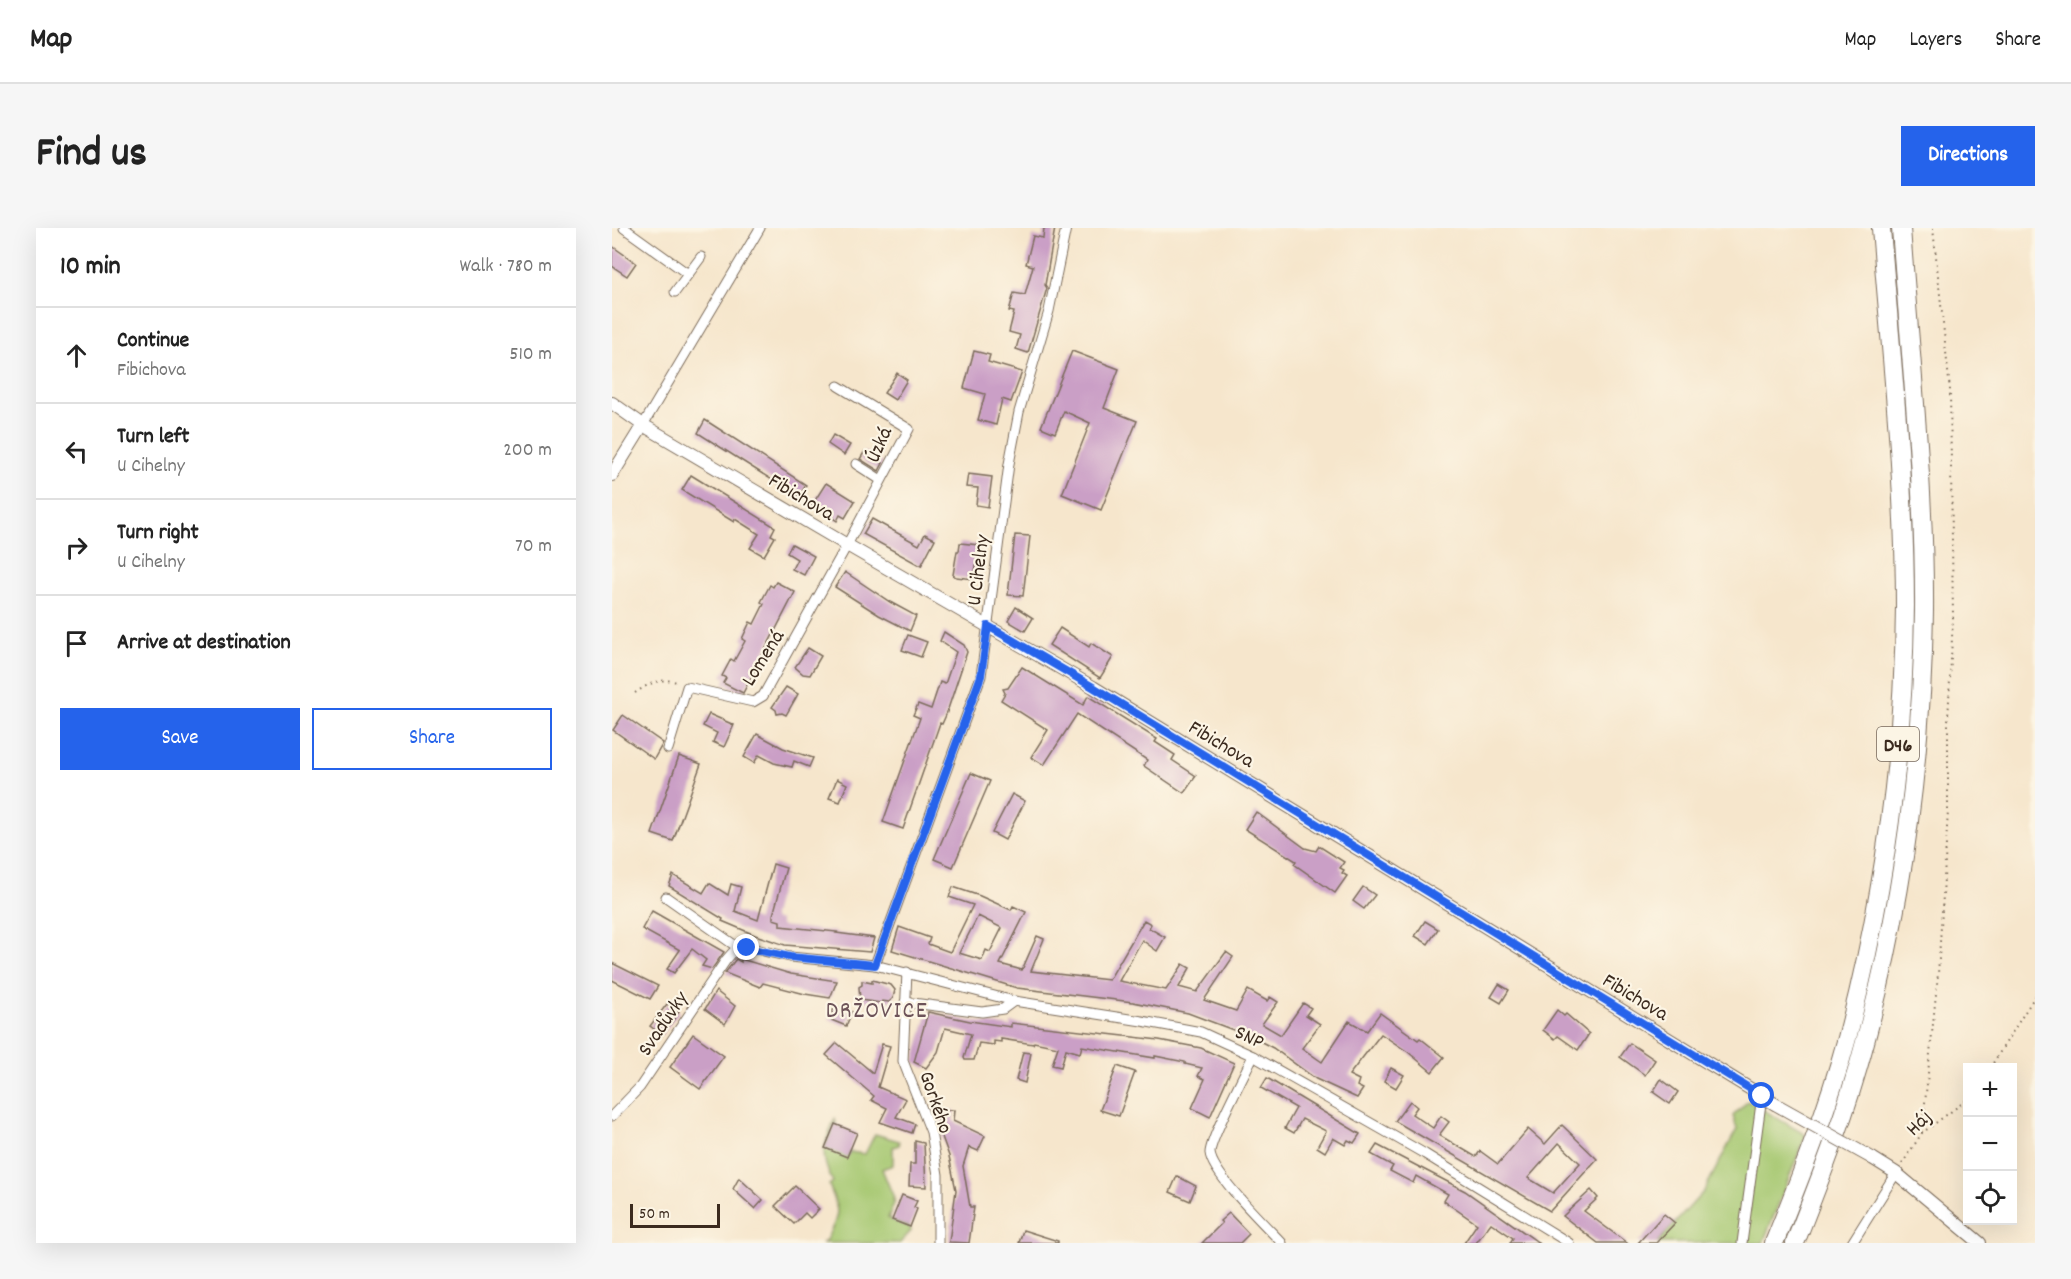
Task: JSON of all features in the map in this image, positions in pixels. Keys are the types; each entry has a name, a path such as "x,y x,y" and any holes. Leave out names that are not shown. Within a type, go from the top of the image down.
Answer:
{"highway":[{"name":"D46","path":"1774,1243 1826,1106 1846,1039 1878,897 1898,758 1905,607 1904,540 1881,228"},
{"name":"D46","path":"1795,1243 1844,1112 1865,1044 1898,900 1916,760 1923,660 1922,540 1919,466 1901,228"}],"street":[{"path":"624,228 688,274"},
{"path":"612,475 760,228"},
{"name":"U Cihelny","path":"875,965 981,676 1011,454 1019,412 1049,311 1066,228"},
{"path":"675,292 701,256"},
{"name":"Úzká","path":"838,386 909,429 847,545"},
{"name":"Fibichova","path":"612,403 643,425 1103,693 1775,1104 1872,1158 1896,1173 1980,1243"},
{"path":"856,464 881,480"},
{"name":"Lomená","path":"687,687 753,702 763,696 847,545"},
{"path":"668,749 687,687"},
{"path":"666,897 740,949 755,949 790,957 875,965"},
{"name":"Svadůvky","path":"612,1116 640,1087 726,960 733,952 740,949"},
{"name":"SNP","path":"875,965 1014,1001 1201,1032 1253,1056 1425,1154 1569,1243"},
{"name":"Gorkého","path":"907,972 903,1061 931,1132 938,1175 938,1243"},
{"path":"905,1002 982,1012 1003,1009 1014,1001"},
{"path":"1253,1056 1211,1146 1212,1162 1238,1196 1282,1243"},
{"path":"1742,1243 1762,1096"},
{"path":"1852,1243 1896,1173"}],"path":[{"path":"1922,1133 1938,974 1948,811 1948,721 1953,617 1950,390 1933,228"},
{"path":"635,693 658,681 673,681 687,687"},
{"path":"1993,1063 2035,996"},
{"name":"Háj","path":"1896,1173 1922,1133 1963,1104"}],"green space":[{"path":"1748,1101 1806,1135 1763,1243 1657,1243 1704,1191 1737,1129 1733,1116"},
{"path":"835,1119 836,1124 826,1147 847,1156 850,1152 865,1154 875,1134 899,1141 899,1145 893,1147 893,1165 882,1169 894,1198 892,1200 895,1201 888,1218 910,1227 911,1231 900,1243 822,1243 825,1242 837,1214 829,1185 833,1182 824,1157 825,1144"}],"building":[{"path":"1044,228 1055,228 1045,285 1047,288 1028,353 1016,349 1020,335 1009,332 1014,312 1009,311 1014,293 1025,295 1033,266 1026,264 1033,236 1043,238"},
{"path":"612,246 636,263 627,276 612,266"},
{"path":"974,351 990,355 988,362 1022,372 1011,402 1002,399 996,425 978,420 985,394 964,388"},
{"path":"1072,351 1119,369 1104,408 1137,421 1101,510 1062,494 1090,423 1064,411 1055,433 1041,427"},
{"path":"897,373 907,380 895,400 884,393"},
{"path":"705,420 806,485 799,497 698,433"},
{"path":"833,435 850,445 844,455 828,444"},
{"path":"865,451 883,463 879,471 860,459"},
{"path":"968,474 992,477 988,507 976,505 978,488 966,487"},
{"path":"691,475 775,527 771,535 775,537 764,556 750,548 759,534 735,519 734,522 682,490"},
{"path":"826,483 855,501 845,518 840,515 837,521 812,505"},
{"path":"872,519 919,545 925,534 935,539 921,566 863,534"},
{"path":"1015,535 1030,536 1023,596 1008,595"},
{"path":"960,543 979,545 974,579 953,575"},
{"path":"792,544 814,556 804,575 792,569 797,559 787,553"},
{"path":"845,572 916,616 910,631 879,615 835,587"},
{"path":"776,582 795,592 743,693 723,683 726,678 722,676 731,659 734,661 745,641 742,639 750,622 754,624 764,604 761,602 770,585 773,587"},
{"path":"1016,607 1033,618 1025,631 1008,621"},
{"path":"1060,628 1089,647 1091,643 1113,657 1100,678 1049,645"},
{"path":"944,632 964,645 967,652 903,829 883,822 920,718 913,715 918,704 931,709 940,682 945,684 956,652 940,641"},
{"path":"908,635 927,642 921,657 902,650"},
{"path":"808,648 821,656 810,675 803,674 795,667"},
{"path":"1022,667 1083,705 1088,696 1157,739 1155,742 1175,755 1172,760 1196,776 1184,793 1144,766 1147,760 1077,714 1044,765 1031,757 1048,730 1001,700 1005,693 1003,689 1008,688"},
{"path":"786,687 798,694 786,715 777,714 772,707"},
{"path":"709,714 734,725 724,747 713,742 717,733 703,726"},
{"path":"623,715 663,743 654,759 613,730"},
{"path":"757,734 783,748 813,758 809,767 794,761 792,767 774,763 759,755 754,763 744,757"},
{"path":"679,756 701,764 673,841 652,834"},
{"path":"971,773 990,781 953,867 934,859"},
{"path":"837,779 847,784 840,802 829,798"},
{"path":"1012,794 1025,801 1005,840 992,833"},
{"path":"1256,812 1305,848 1316,851 1319,846 1344,862 1340,868 1347,876 1335,893 1294,864 1296,861 1245,829"},
{"path":"773,864 786,868 773,915 773,919 780,921 780,926 874,938 870,952 785,945 722,921 723,919 669,886 673,875 703,893 709,883 728,895 731,884 741,887 735,911 758,920"},
{"path":"953,887 1011,910 1013,906 1026,912 1000,964 1022,970 1037,936 1044,939 1031,971 1109,980 1144,920 1151,924 1149,928 1165,937 1157,951 1142,940 1119,981 1166,990 1183,964 1190,968 1179,987 1197,992 1226,952 1233,957 1204,1000 1236,1011 1248,990 1267,1001 1270,997 1278,1002 1262,1024 1281,1035 1303,1003 1311,1008 1306,1015 1320,1024 1302,1048 1322,1062 1349,1021 1367,1031 1380,1013 1418,1040 1420,1038 1444,1057 1432,1072 1381,1034 1349,1075 1359,1080 1357,1086 1363,1089 1357,1098 1316,1079 1273,1048 1252,1037 1188,1013 1133,1002 1017,988 892,950 899,927 930,938 928,944 950,952 973,905 949,897","holes":["978,916 1002,928 990,952 986,950 982,960 959,953"]},
{"path":"1363,887 1375,895 1364,909 1353,901"},
{"path":"652,911 724,952 712,969 702,966 706,960 692,949 674,973 667,969 680,950 642,929"},
{"path":"1425,921 1438,929 1428,944 1415,936"},
{"path":"736,959 791,974 837,981 830,998 763,983 760,987 725,973"},
{"path":"612,963 658,986 650,999 612,980"},
{"path":"872,980 891,985 895,990 889,1002 860,1000 859,987 862,981 872,983"},
{"path":"1499,984 1509,990 1501,1003 1491,997"},
{"path":"716,991 735,1006 725,1024 705,1009"},
{"path":"667,1004 679,1012 662,1035 650,1026"},
{"path":"835,1006 852,1012 846,1026 829,1019"},
{"path":"1557,1010 1564,1016 1566,1014 1589,1034 1578,1050 1558,1036 1555,1039 1543,1030"},
{"path":"928,1012 1011,1027 1011,1023 1159,1040 1201,1048 1234,1063 1210,1117 1192,1108 1205,1079 1198,1076 1202,1068 1155,1056 1155,1058 1082,1046 1080,1053 1066,1049 1061,1067 1052,1065 1058,1047 1001,1039 1001,1042 994,1041 994,1045 979,1043 974,1060 965,1060 971,1034 945,1028 938,1052 926,1068 914,1062"},
{"path":"693,1034 724,1056 700,1089 670,1067"},
{"path":"837,1043 873,1073 882,1044 890,1046 878,1087 906,1099 896,1117 915,1124 912,1133 880,1122 887,1108 871,1100 874,1096 826,1055"},
{"path":"1630,1043 1655,1060 1645,1075 1620,1057"},
{"path":"1023,1052 1031,1053 1025,1083 1016,1080"},
{"path":"1117,1066 1135,1072 1119,1116 1100,1110"},
{"path":"1391,1068 1404,1075 1396,1088 1384,1081"},
{"path":"1267,1078 1360,1134 1354,1143 1348,1140 1345,1145 1333,1138 1325,1152 1317,1147 1326,1131 1302,1119 1294,1133 1285,1128 1296,1108 1261,1088"},
{"path":"1661,1079 1678,1092 1670,1104 1653,1092"},
{"path":"1410,1101 1417,1107 1412,1114 1433,1128 1441,1116 1449,1122 1439,1135 1476,1157 1480,1151 1498,1164 1528,1129 1545,1144 1562,1125 1597,1159 1550,1211 1395,1121","holes":["1559,1143 1580,1163 1553,1193 1528,1178"]},
{"path":"954,1110 953,1121 985,1136 978,1151 969,1147 963,1166 970,1207 974,1207 969,1243 949,1242 956,1190 949,1156 941,1134 941,1121 938,1121 936,1111"},
{"path":"835,1124 857,1133 847,1157 825,1148"},
{"path":"915,1141 924,1143 926,1187 909,1186 910,1164 915,1164"},
{"path":"1377,1145 1465,1191 1539,1243 1510,1243 1513,1238 1491,1223 1476,1243 1464,1243 1477,1224 1444,1201 1448,1194 1416,1176 1413,1183 1390,1171 1393,1166 1371,1154"},
{"path":"1177,1176 1196,1186 1190,1201 1170,1192"},
{"path":"739,1178 763,1200 755,1209 733,1189"},
{"path":"795,1186 819,1209 810,1218 805,1213 794,1224 775,1206"},
{"path":"1591,1190 1598,1198 1584,1211 1627,1243 1598,1243 1563,1216"},
{"path":"902,1195 917,1201 914,1207 917,1209 910,1227 892,1220"},
{"path":"1229,1213 1249,1234 1240,1243 1202,1243 1222,1223 1220,1221"},
{"path":"1664,1214 1675,1223 1656,1243 1638,1243"},
{"path":"1023,1230 1058,1241 1058,1243 1019,1243"}],"district":[{"name":"DRŽOVICE","path":"877,1009"}],"route":[{"path":"747,948 790,957 875,965 981,676 988,626 1093,687 1762,1096"}]}
